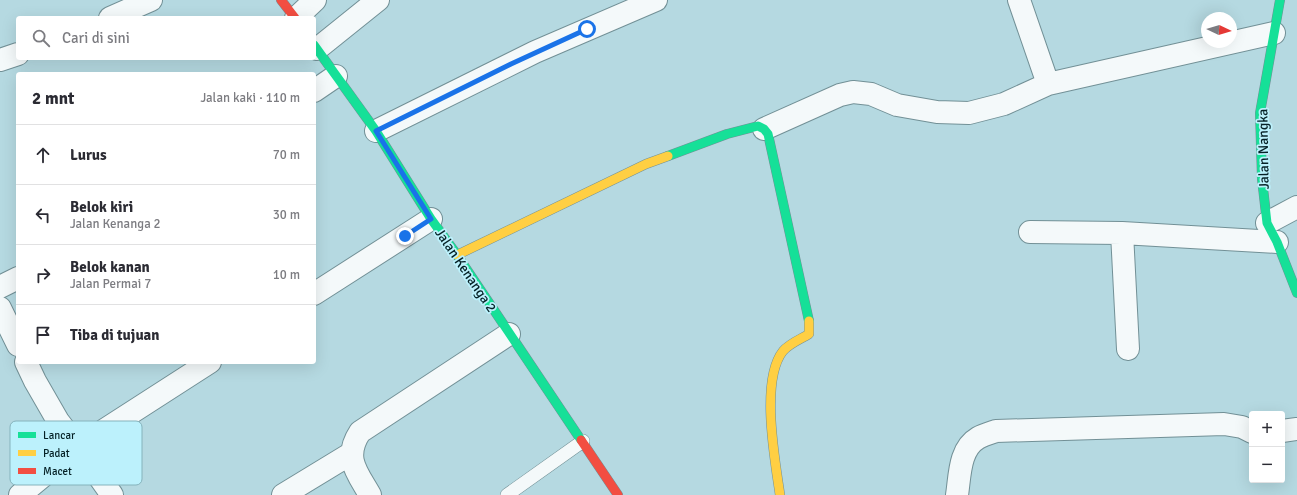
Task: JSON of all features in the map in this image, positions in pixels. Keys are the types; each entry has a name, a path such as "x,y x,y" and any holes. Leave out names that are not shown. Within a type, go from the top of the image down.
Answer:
{"street":[{"path":"115,16 151,0"},
{"path":"281,0 293,16"},
{"path":"297,16 315,0"},
{"path":"316,47 378,0"},
{"path":"1020,0 1048,84"},
{"name":"Jalan Nangka","path":"1280,0 1260,113 1262,179 1272,232 1297,293"},
{"path":"376,131 534,52 644,2"},
{"path":"764,129 840,95 853,92 871,94 897,105 930,111 968,113 1004,104 1048,84 1274,33"},
{"name":"Jalan Kenanga 2","path":"316,47 376,131 431,219 457,255 618,495"},
{"path":"0,60 16,55"},
{"path":"316,90 336,76"},
{"path":"457,255 646,164 727,134 758,126 764,129 768,134 780,183 810,326 809,334 788,346 783,351 775,366 771,414 780,495"},
{"path":"1030,232 1272,232 1297,207"},
{"path":"316,293 431,219"},
{"path":"1122,233 1128,349"},
{"path":"0,287 16,279"},
{"path":"0,308 16,342"},
{"path":"370,495 354,466 352,453 354,441 360,432 509,334"},
{"path":"27,364 58,421"},
{"path":"118,421 207,364"},
{"path":"957,495 966,448 978,438 996,431 1224,424 1242,427 1249,430"},
{"path":"1285,431 1297,429"},
{"path":"283,495 352,453"},
{"path":"20,495 32,485"},
{"path":"105,485 112,495"}],"lane":[{"path":"508,495 583,441"}],"traffic: fast":[{"path":"1280,0 1260,113 1262,179 1267,223 1277,242 1297,293"},
{"path":"316,48 376,131 431,219 457,255 581,440"},
{"path":"668,156 727,134 758,126 764,129 768,134 809,321"}],"traffic: slow":[{"path":"457,255 646,164 668,156"},
{"path":"780,495 771,421 772,381 776,364 783,351 792,343 809,334 809,321"}],"traffic: jam":[{"path":"281,0 293,16"},
{"path":"581,440 618,495"}],"route":[{"path":"405,236 431,219 376,131 534,52 587,29"}]}
